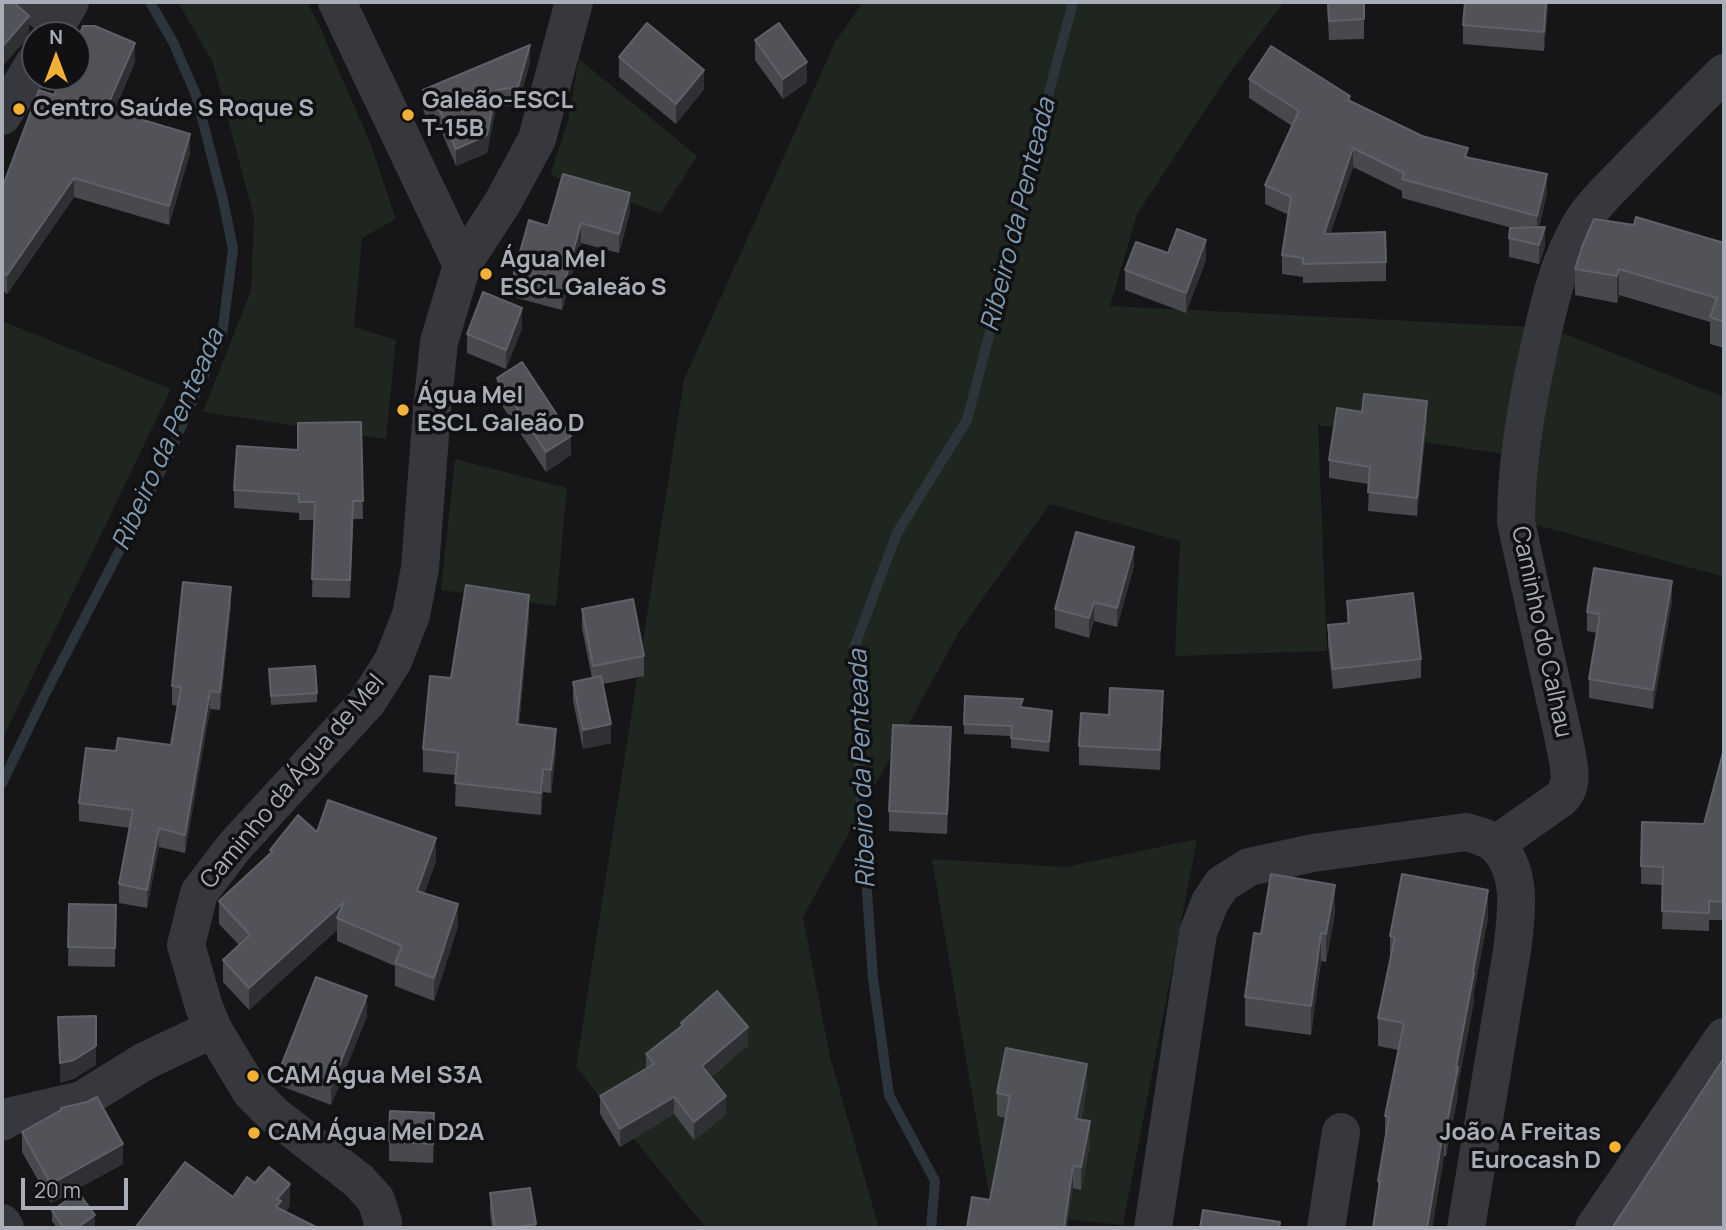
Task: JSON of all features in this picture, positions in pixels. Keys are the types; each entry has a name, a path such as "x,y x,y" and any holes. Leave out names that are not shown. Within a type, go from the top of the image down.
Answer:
{"street":[{"path":"337,2 462,265"},
{"name":"Caminho da Água de Mel","path":"382,1228 383,1222 376,1200 359,1181 274,1115 251,1092 213,1029 186,945 199,893 234,847 367,702 393,662 411,615 420,568 439,342 462,265 503,202 537,139 574,2"},
{"name":"Caminho do Calhau","path":"1496,845 1560,799 1569,785 1570,774 1564,740 1517,522 1517,490 1529,395 1550,300 1562,262 1586,216 1634,163 1724,73"},
{"path":"2,116 21,85"},
{"path":"1153,1228 1198,933 1210,902 1223,884 1249,867 1327,851 1466,832 1496,845 1507,861 1517,890 1513,951 1466,1228"},
{"path":"2,1122 12,1116 82,1100 145,1061 213,1029"},
{"path":"1594,1228 1724,1037"},
{"path":"1326,1228 1340,1132"},
{"path":"2,1223 5,1228"}],"shaded area":[{"path":"178,2 307,2 319,25 371,145 396,219 362,238 354,327 396,340 386,439 203,412 251,291 254,217 213,63"},
{"path":"863,2 1284,2 1231,71 1137,214 1110,306 1550,328 1724,397 1724,577 1526,522 1533,459 1318,425 1327,651 1175,656 1180,541 1050,504 959,632 803,917 830,1057 879,1228 706,1228 576,1067 684,380 835,42"},
{"path":"579,59 697,156 661,213 550,175 568,121"},
{"path":"2,321 171,389 2,740"},
{"path":"455,459 567,488 556,606 441,590"},
{"path":"1197,839 1123,1225 992,1212 932,859 1066,867"}],"building":[{"path":"2,2 13,2 29,16 21,21 21,25 2,47"},
{"path":"1328,2 1364,2 1364,19 1329,21"},
{"path":"1465,2 1546,2 1544,32 1463,25"},
{"path":"647,23 704,70 676,104 619,57"},
{"path":"779,23 807,62 783,79 755,40"},
{"path":"91,26 95,26 135,43 106,109 190,134 169,206 74,178 7,275 2,271 2,182 4,183 39,91 54,95 56,91 91,91"},
{"path":"530,45 518,87 496,90 487,135 456,149 434,96 425,97 423,90"},
{"path":"1271,46 1350,96 1348,100 1422,136 1468,148 1465,157 1547,174 1537,216 1402,179 1404,173 1353,148 1324,234 1385,232 1386,262 1303,264 1303,258 1282,255 1291,197 1265,185 1299,111 1249,79"},
{"path":"563,174 630,193 619,234 581,223 562,291 513,277 529,220 548,226"},
{"path":"1636,217 1724,243 1724,322 1710,317 1717,298 1619,269 1617,276 1575,269 1594,219 1634,225"},
{"path":"1545,227 1539,245 1509,238 1510,228"},
{"path":"1177,229 1206,240 1186,293 1125,270 1136,242 1168,253"},
{"path":"483,292 522,308 506,350 467,334"},
{"path":"522,362 571,436 546,452 497,378"},
{"path":"1364,394 1427,401 1417,498 1368,492 1370,467 1329,460 1337,408 1362,412"},
{"path":"361,422 363,501 353,501 350,580 312,579 315,502 299,502 299,494 234,490 237,446 298,450 298,423"},
{"path":"1076,532 1134,547 1117,608 1094,602 1089,618 1055,609"},
{"path":"1594,568 1672,581 1653,690 1589,679 1600,614 1587,612"},
{"path":"183,582 231,587 220,692 210,691 185,835 159,828 147,890 119,884 133,810 79,803 86,748 116,751 118,738 171,745 181,687 172,686"},
{"path":"466,585 529,595 517,724 556,729 551,770 543,769 541,793 455,783 458,753 423,749 430,676 451,678"},
{"path":"1413,593 1421,659 1333,669 1328,625 1349,623 1347,601"},
{"path":"633,599 644,656 593,666 582,609"},
{"path":"315,666 317,693 271,696 269,669"},
{"path":"601,676 611,724 583,730 573,682"},
{"path":"1110,688 1163,691 1160,750 1079,746 1081,713 1109,715"},
{"path":"965,696 1023,699 1020,707 1052,711 1049,742 1011,738 1012,726 964,724"},
{"path":"893,725 951,727 947,814 889,811"},
{"path":"1724,749 1724,902 1709,901 1709,913 1662,911 1663,867 1641,866 1642,822 1704,824"},
{"path":"328,800 436,838 417,891 458,904 434,978 395,963 402,946 337,918 344,902 249,988 223,960 250,935 219,901 273,851 270,850 298,815 317,832"},
{"path":"1271,874 1335,885 1326,934 1321,933 1311,1006 1245,997 1254,933 1261,934"},
{"path":"1402,874 1488,890 1427,1228 1373,1228 1389,1117 1385,1116 1404,1023 1378,1018 1395,937 1390,936"},
{"path":"69,904 116,905 115,948 68,947"},
{"path":"316,977 367,996 331,1086 281,1066"},
{"path":"717,991 748,1027 702,1066 726,1096 694,1122 674,1097 620,1129 600,1096 654,1064 646,1054 683,1025 681,1023"},
{"path":"96,1016 96,1046 74,1060 60,1063 58,1017"},
{"path":"1006,1048 1087,1064 1076,1119 1090,1121 1081,1167 1073,1166 1064,1228 967,1228 972,1197 990,1200 1010,1096 997,1093"},
{"path":"1724,1058 1724,1228 1612,1228"},
{"path":"97,1097 123,1144 51,1184 22,1132 61,1108"},
{"path":"390,1111 434,1113 433,1144 389,1141"},
{"path":"185,1162 233,1197 247,1177 255,1183 269,1167 290,1184 277,1199 281,1201 276,1207 318,1228 135,1228"},
{"path":"530,1188 536,1224 495,1228 490,1193"},
{"path":"78,1192 95,1215 77,1228 64,1228 52,1211"},
{"path":"1203,1210 1280,1222 1279,1228 1200,1228"}],"waterway":[{"name":"Ribeiro da Penteada","path":"2,783 165,463 222,335 233,249 223,200 196,95 173,42 150,2"},
{"name":"Ribeiro da Penteada","path":"931,1228 935,1181 889,1095 873,978 854,648 897,533 967,420 1073,2"}],"place":[{"name":"Centro Saúde S Roque S","path":"19,109"},
{"name":"Galeão-ESCL T-15B","path":"408,115"},
{"name":"Água Mel ESCL Galeão S","path":"486,274"},
{"name":"Água Mel ESCL Galeão D","path":"403,410"},
{"name":"CAM Água Mel S3A","path":"253,1076"},
{"name":"CAM Água Mel D2A","path":"254,1133"},
{"name":"João A Freitas Eurocash D","path":"1615,1147"}]}
